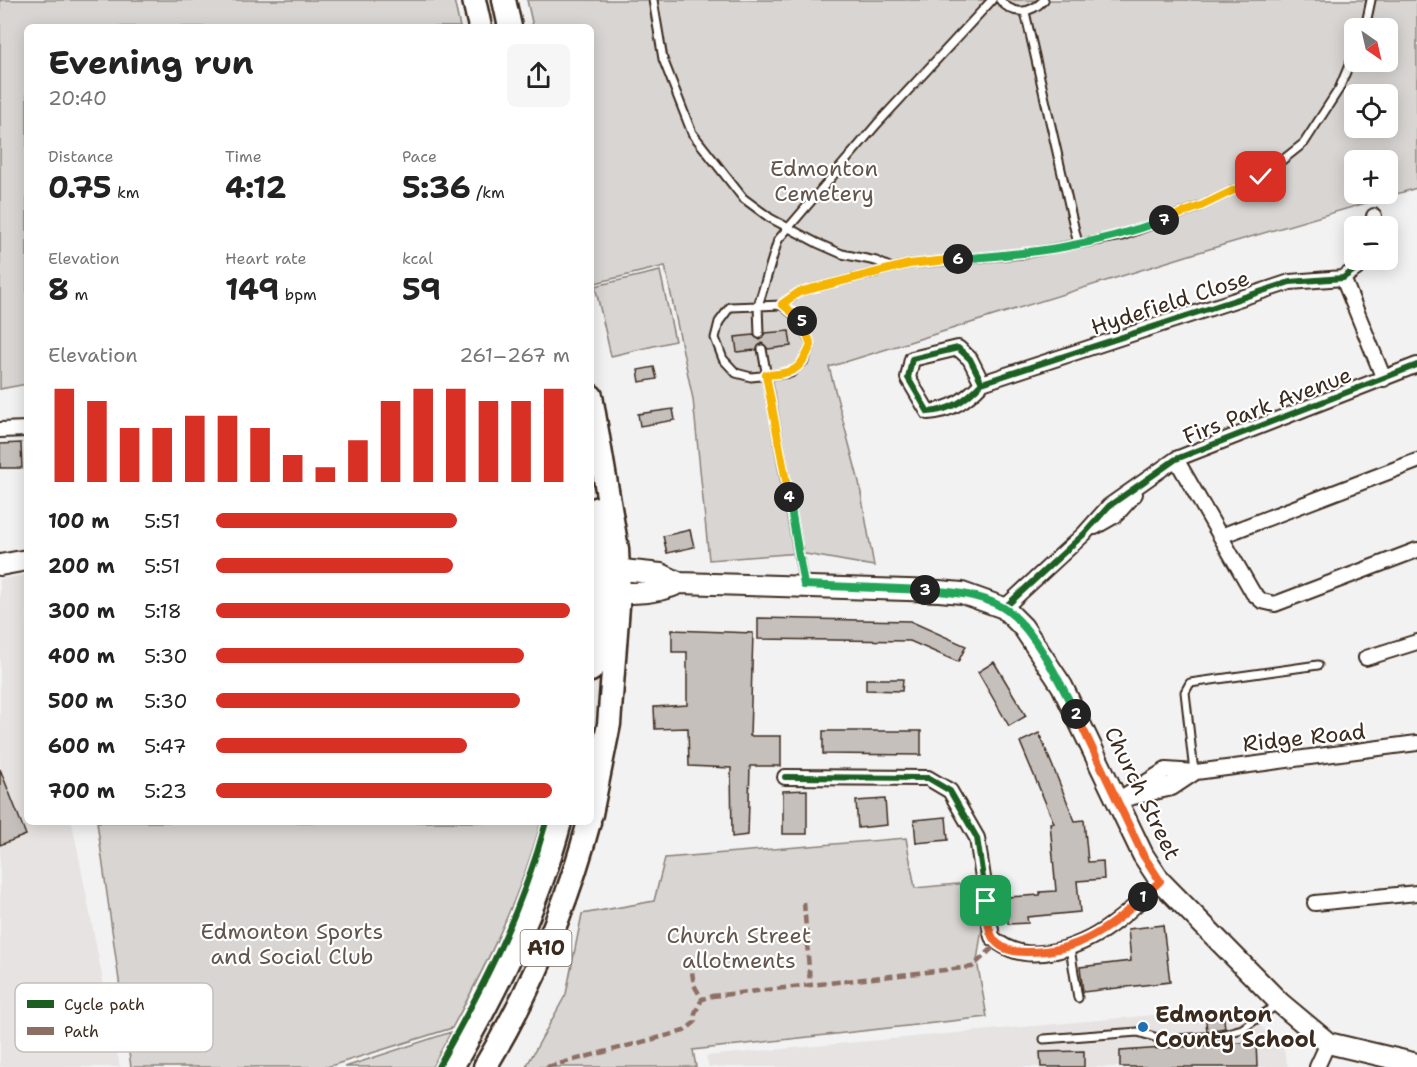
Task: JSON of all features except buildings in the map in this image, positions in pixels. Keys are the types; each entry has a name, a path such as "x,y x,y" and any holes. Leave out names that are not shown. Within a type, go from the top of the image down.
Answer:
{"highway":[{"path":"474,0 479,24"},
{"path":"504,0 509,24"},
{"path":"594,415 605,486 598,506 609,724 594,799"},
{"path":"594,661 598,650 602,580"},
{"name":"A10","path":"452,1067 493,995 527,920 541,885 559,825"},
{"name":"A10","path":"485,1067 538,969 568,893 588,825"}],"main road":[{"path":"0,565 24,561"},
{"name":"Church Street","path":"602,580 661,591 680,583 804,585 962,593 1004,608 1023,627 1062,686 1143,855 1160,881 1280,1003 1328,1043 1417,1065"}],"street":[{"path":"1354,270 1343,278 1384,379"},
{"name":"Hydefield Close","path":"982,383 970,359 958,348 912,359 908,378 928,412 945,411 967,399 982,383 1290,282 1343,278"},
{"name":"Firs Park Avenue","path":"1004,608 1084,534 1116,515 1156,474 1176,459 1417,365"},
{"path":"0,430 24,429"},
{"path":"1176,459 1253,592 1262,601 1275,604 1417,550"},
{"path":"1221,536 1417,461"},
{"path":"1366,658 1417,642"},
{"name":"Ridge Road","path":"1116,801 1166,770 1196,772 1417,743"},
{"path":"785,777 928,778 950,791 977,838 992,937 1013,952 1040,953 1070,948 1118,920 1160,881"},
{"path":"1315,903 1417,893"},
{"path":"1317,1067 1328,1043"}],"lane":[{"path":"653,0 663,58 692,133 743,198 788,229 842,254 876,261 892,268"},
{"path":"759,334 758,306 778,240 877,124 992,0"},
{"path":"1000,0 1013,11 1025,12 1036,9 1044,0"},
{"path":"1367,18 1371,0"},
{"path":"1025,12 1078,244"},
{"path":"782,304 801,321 811,345 804,361 792,373 752,377 736,373 723,358 715,338 720,322 730,307 782,304 799,292 909,264 1022,254 1122,236 1201,206 1261,177 1304,142 1339,89 1346,72"},
{"path":"762,349 804,585"},
{"path":"1196,772 1185,692 1190,683 1318,664"},
{"path":"1070,948 1078,998"},
{"path":"1044,1039 1138,1032 1164,1040 1216,1036 1242,1029 1280,1003"}],"shaded area":[{"path":"24,575 24,825 73,825 104,983 15,983 15,1052 117,1052 120,1067 0,1067 0,579"},
{"name":"Edmonton County School","path":"1241,1007 1283,1047 1288,1067 709,1067 706,1056"}],"green space":[{"path":"0,0 454,0 459,24 24,24 24,385 0,389"},
{"name":"Edmonton Cemetery","path":"527,0 1417,0 1417,188 1398,194 1398,150 1344,150 1344,204 1363,204 1196,253 829,367 859,482 874,566 800,553 709,560 693,399 665,266 594,283 594,24 532,24"},
{"path":"660,271 675,341 611,356 595,286"},
{"name":"Edmonton Sports and Social Club","path":"97,825 540,825 524,876 503,928 452,1028 327,1067 131,1067 129,1052 213,1052 213,983 119,983"},
{"name":"Church Street allotments","path":"906,838 915,888 968,883 986,901 977,961 987,1017 693,1050 696,1067 526,1067 566,994 582,914 654,901 665,858"},
{"path":"451,1032 432,1067 345,1067"}],"marked path":[{"path":"804,902 810,983"},
{"path":"547,1067 684,1031 695,1022 695,1013 702,999 712,996 972,967 998,943"},
{"path":"690,959 694,985 702,999"}],"cycle path":[{"path":"982,383 1290,282 1343,278 1354,270"},
{"path":"958,348 970,359 982,383 964,399 951,406 928,412 908,378 912,359 958,348"},
{"path":"1004,608 1084,534 1109,506 1176,459 1417,365"},
{"path":"785,777 928,778 950,791 977,838 992,937 1006,947 1022,952 1056,951 1090,938 1125,915 1160,881"},
{"path":"438,1067 500,948 525,888 545,825"}],"place":[{"name":"Edmonton County School","path":"1143,1027"}],"route":[{"path":"986,901 992,937 1001,946 1013,952 1040,953 1070,948 1118,920 1160,881 1143,855 1062,686 1023,627 1004,608 962,593 804,585 766,375 792,373 804,361 811,345 801,321 782,304 799,292 909,264 1022,254 1122,236 1201,206 1261,177"}]}
